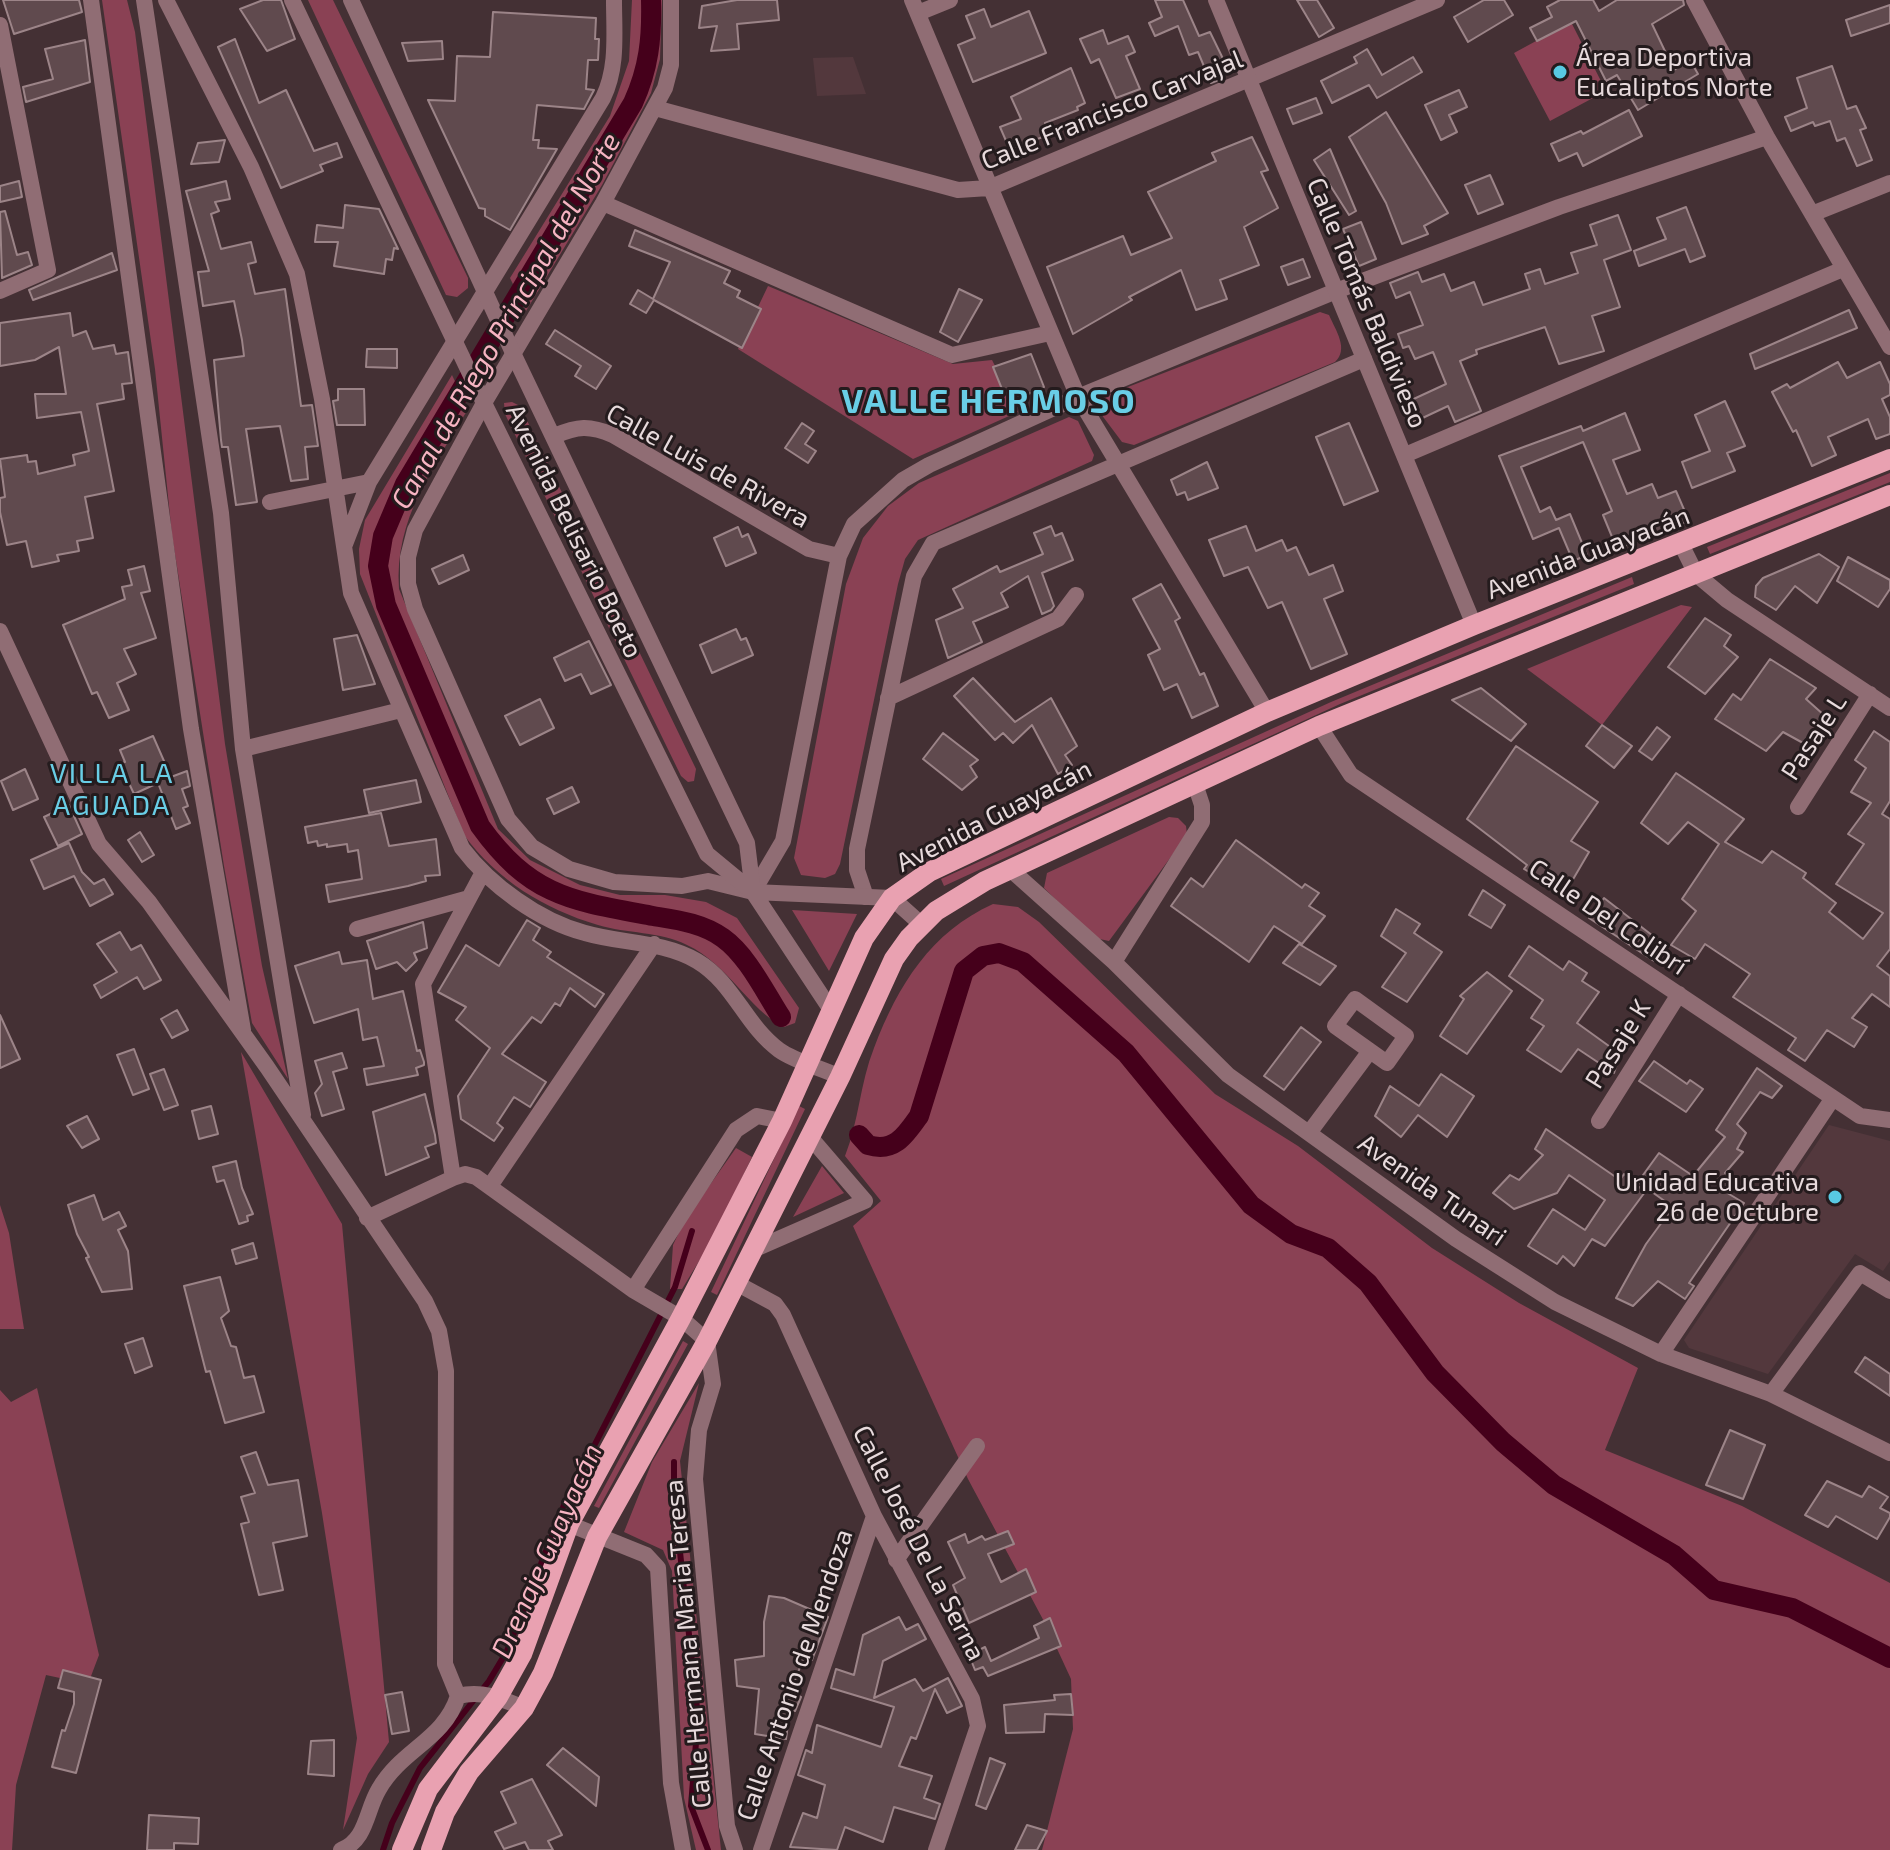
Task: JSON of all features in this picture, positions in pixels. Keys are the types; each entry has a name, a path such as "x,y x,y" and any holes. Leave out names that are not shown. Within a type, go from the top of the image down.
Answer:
{"main road":[{"name":"Avenida Guayacán","path":"402,1850 428,1789 498,1697 522,1654 569,1524 681,1318 782,1121 864,938 892,898 929,872 1267,712 1474,625 1890,459"},
{"name":"Avenida Guayacán","path":"431,1850 445,1812 469,1772 524,1708 543,1673 597,1537 707,1341 840,1077 894,959 922,925 969,890 1010,869 1319,726 1890,495"}],"street":[{"path":"91,0 191,729 244,1035"},
{"path":"144,0 221,513 243,749 305,1124"},
{"path":"166,0 251,167 297,274 336,488 351,593 462,848 482,874 551,920 584,933 654,944 696,961 724,981 764,1036 780,1051 840,1077"},
{"name":"Avenida Belisario Boeto","path":"292,0 480,396 707,854 753,892 831,1010"},
{"name":"Avenida Belisario Boeto","path":"351,0 510,346 747,843 753,892"},
{"path":"344,546 369,482 454,341 489,296 611,82 615,61 614,0"},
{"path":"671,0 671,65 655,108 603,203 480,396 415,530 408,557 408,584 415,609 508,819 532,847 569,869 614,882 682,886 708,881 753,892 892,898 922,925"},
{"path":"950,0 915,7 1078,397 1267,712"},
{"name":"Calle Tomás Baldivieso","path":"1216,0 1474,625"},
{"name":"Calle Francisco Carvajal","path":"655,108 958,190 989,188 1249,82 1437,0"},
{"path":"1694,0 1767,137 1890,347"},
{"path":"0,25 48,270 0,291"},
{"path":"753,892 783,841 839,556 854,524 903,480 929,465 1078,397 1336,291 1559,207 1767,137"},
{"path":"1812,214 1890,183"},
{"path":"603,203 952,355 1050,333"},
{"path":"1405,455 1843,269"},
{"path":"866,897 857,870 857,849 914,576 933,543 1364,359"},
{"name":"Calle Luis de Rivera","path":"554,436 578,426 590,426 613,435 809,549 839,556"},
{"path":"270,502 369,482"},
{"path":"1681,544 1696,574 1727,600 1890,708"},
{"path":"888,698 1058,619 1076,595"},
{"path":"0,631 99,844 149,902 244,1035 425,1301 439,1331 446,1371 445,1664 458,1696 444,1727 394,1768 378,1790 360,1835 350,1846 341,1850"},
{"name":"Pasaje L","path":"1798,807 1870,694"},
{"path":"243,749 401,710"},
{"name":"Calle Del Colibrí","path":"1319,726 1351,775 1860,1116 1888,1117"},
{"path":"1114,962 1202,822 1202,805 1195,784"},
{"name":"Avenida Tunari","path":"1010,869 1114,962 1228,1075 1456,1239 1555,1302 1661,1354 1771,1394 1890,1453"},
{"path":"453,1178 422,996 429,970 482,874"},
{"path":"357,929 469,898"},
{"path":"490,1186 654,944"},
{"name":"Pasaje K","path":"1599,1121 1679,994"},
{"path":"1309,1133 1370,1051"},
{"path":"1661,1354 1833,1098"},
{"path":"633,1290 736,1130 757,1116 782,1121"},
{"path":"753,1250 865,1201 810,1137"},
{"path":"367,1218 465,1174 490,1186 633,1290 681,1318 707,1341"},
{"path":"1771,1394 1860,1273 1890,1291"},
{"name":"Calle José De La Serna","path":"736,1283 775,1304 783,1315 874,1516 972,1699 978,1726 936,1850"},
{"name":"Calle Hermana Maria Teresa","path":"707,1341 713,1384 699,1430 695,1479 697,1529 727,1826 735,1850"},
{"path":"896,1560 977,1446"},
{"name":"Calle Antonio de Mendoza","path":"761,1850 874,1516"},
{"name":"Calle Hermana Maria Teresa","path":"569,1524 646,1555 658,1568 671,1783 683,1850"},
{"path":"458,1696 472,1692 498,1697 524,1708"}],"shaded area":[{"path":"102,0 127,0 135,32 225,744 262,966 288,1079 252,1023 224,866 172,535 155,369"},
{"path":"308,0 333,0 468,278 468,288 457,297 446,295"},
{"path":"632,0 662,0 660,59 651,93 602,185 526,311 510,278 610,116 629,61"},
{"name":"Área Deportiva Eucaliptos Norte","path":"1571,22 1606,91 1550,121 1514,53"},
{"path":"853,57 866,94 817,96 813,58"},
{"path":"768,286 953,364 992,360 1018,412 913,459 738,349"},
{"path":"1320,312 1329,315 1340,340 1341,351 1335,362 1134,445 1122,442 1101,414 1103,400 1110,394"},
{"path":"452,375 468,409 430,473 410,517 399,564 399,589 498,829 530,860 580,885 620,895 665,895 706,902 737,918 799,1008 795,1023 784,1027 771,1019 715,963 677,940 598,925 559,911 523,891 491,866 464,835 360,574 359,549 365,520"},
{"path":"512,402 520,406 696,769 694,781 688,782 681,776 505,414 504,403"},
{"path":"1069,417 1078,421 1094,455 1092,461 918,540 905,559 840,864 835,874 825,878 801,875 794,858 846,584 863,538 888,506 919,483"},
{"path":"1890,473 1890,482 1710,554 1707,547"},
{"path":"1632,577 1634,584 1340,704 944,886 941,879 1331,702"},
{"path":"1681,605 1692,607 1602,725 1527,669"},
{"path":"1169,817 1178,818 1186,826 1187,835 1109,941 1095,938 1044,888 1047,873"},
{"path":"993,904 1018,907 1039,922 1215,1094 1298,1146 1432,1248 1519,1303 1638,1368 1605,1450 1742,1506 1890,1583 1890,1850 1042,1850 1073,1729 1071,1679 1047,1627 968,1479 853,1226 881,1201 845,1156 869,1061 883,1025 906,982 934,945 952,929"},
{"path":"792,910 857,914 829,971"},
{"path":"241,1052 342,1224 389,1742 368,1774 343,1830 357,1738 322,1513"},
{"path":"799,1106 805,1109 717,1295 711,1292"},
{"name":"Unidad Educativa 26 de Octubre","path":"1829,1125 1890,1141 1890,1261 1883,1271 1855,1254 1768,1374 1689,1348 1684,1340"},
{"path":"736,1148 752,1157 712,1240 682,1289 670,1289 673,1245 685,1220"},
{"path":"822,1166 844,1193 793,1217"},
{"path":"0,1205 9,1233 24,1329 0,1329"},
{"path":"683,1341 688,1344 599,1508 594,1506"},
{"path":"699,1383 680,1461 721,1850 696,1850 684,1798 672,1571 663,1550 624,1532 652,1462"},
{"path":"37,1388 99,1655 88,1684 46,1675 16,1785 12,1850 0,1850 0,1390 11,1402"}],"building":[{"path":"3,0 79,0 82,12 14,34"},
{"path":"263,0 281,0 295,39 267,51 240,9"},
{"path":"737,0 777,0 779,20 737,24 739,49 711,51 717,26 699,28 702,6"},
{"path":"1155,0 1183,0 1199,36 1210,32 1227,67 1219,80 1211,83 1198,52 1189,55 1178,26 1155,36 1149,23 1162,17"},
{"path":"1297,0 1317,0 1334,28 1319,37"},
{"path":"1484,0 1504,0 1513,15 1468,42 1454,17"},
{"path":"1560,0 1593,0 1599,11 1617,0 1683,0 1684,5 1652,24 1674,70 1690,60 1698,74 1638,110 1617,75 1606,81 1576,21 1537,41 1530,28 1552,17 1547,7"},
{"path":"1890,5 1890,23 1851,36 1846,20"},
{"path":"984,9 991,27 1029,11 1046,53 973,82 958,45 975,38 966,16"},
{"path":"493,12 596,18 595,39 599,39 598,60 588,60 586,89 594,90 584,109 537,105 533,140 539,140 538,148 557,149 510,230 485,216 485,209 479,208 428,100 455,101 457,56 490,57"},
{"path":"1103,30 1108,44 1128,36 1135,52 1126,56 1140,89 1116,98 1099,59 1091,63 1080,39"},
{"path":"235,39 259,103 286,90 314,151 337,143 342,157 320,165 323,171 281,188 218,47"},
{"path":"85,40 90,82 26,102 23,87 53,79 45,49"},
{"path":"442,41 443,59 408,61 402,43"},
{"path":"1367,49 1382,75 1413,57 1422,72 1377,98 1369,85 1332,103 1321,81 1357,63 1354,57"},
{"path":"1832,66 1847,109 1856,106 1866,128 1860,130 1872,160 1857,166 1845,138 1837,141 1830,121 1815,126 1813,122 1791,131 1785,117 1807,108 1797,78"},
{"path":"1071,68 1085,103 1077,107 1078,110 1045,123 1050,134 1010,150 1000,127 1021,119 1011,97"},
{"path":"1459,90 1467,107 1449,115 1457,132 1441,140 1425,105"},
{"path":"1316,98 1322,113 1293,124 1287,109"},
{"path":"1629,110 1642,136 1583,166 1577,153 1559,161 1551,144 1581,131 1583,134"},
{"path":"1386,112 1448,213 1424,226 1428,234 1402,244 1386,203 1349,137"},
{"path":"1252,137 1268,170 1261,172 1278,208 1244,227 1259,265 1220,280 1227,299 1196,310 1181,270 1129,297 1132,300 1073,334 1047,267 1123,236 1131,255 1172,238 1148,192 1216,161 1212,153"},
{"path":"225,140 219,162 191,164 198,143"},
{"path":"1330,149 1356,211 1349,215 1314,160"},
{"path":"1490,175 1503,204 1478,214 1465,185"},
{"path":"19,181 22,197 0,202 0,186"},
{"path":"226,181 230,199 215,202 219,211 211,214 221,249 251,242 256,262 248,264 255,294 285,289 301,406 312,405 318,446 305,447 308,479 291,481 280,426 246,429 257,502 236,505 228,447 222,447 214,360 244,356 242,340 234,301 203,306 198,272 209,271 186,191"},
{"path":"345,205 379,209 398,249 394,248 392,260 386,259 384,274 334,266 338,242 315,242 317,225 343,228"},
{"path":"1686,207 1705,256 1690,262 1685,249 1639,266 1634,251 1666,239 1657,218"},
{"path":"5,211 17,255 28,252 32,265 2,278 0,212"},
{"path":"1618,215 1631,250 1604,260 1620,307 1592,316 1604,351 1559,364 1545,327 1476,350 1477,354 1460,361 1481,411 1455,422 1448,406 1414,422 1405,403 1446,384 1433,352 1415,359 1409,346 1403,348 1398,334 1423,325 1410,292 1396,298 1390,283 1418,272 1422,282 1444,274 1451,291 1474,282 1483,305 1530,289 1525,274 1540,269 1545,284 1578,273 1571,253 1597,245 1590,225"},
{"path":"1361,222 1376,259 1359,266 1343,229"},
{"path":"635,230 730,271 724,283 740,291 737,297 761,309 742,348 654,300 646,313 630,304 638,290 653,299 670,262 629,246"},
{"path":"112,253 117,270 33,300 29,290"},
{"path":"1303,259 1310,277 1288,285 1281,267"},
{"path":"959,289 982,300 958,342 940,332"},
{"path":"1849,310 1857,328 1755,369 1750,354"},
{"path":"70,313 73,336 86,331 93,349 114,345 116,354 128,352 132,383 122,384 124,399 97,404 114,491 85,497 93,538 77,541 79,551 57,555 59,561 32,567 26,541 7,545 0,512 0,498 5,497 0,459 27,455 28,462 36,461 38,474 75,465 73,455 89,451 81,412 37,418 35,394 66,394 59,347 35,360 0,366 0,323"},
{"path":"555,330 611,366 596,389 575,376 581,366 546,344"},
{"path":"367,349 397,349 397,368 366,367"},
{"path":"1031,354 1044,387 1015,400 1011,391 1004,394 993,367"},
{"path":"1838,362 1847,378 1880,362 1890,384 1890,395 1882,399 1890,417 1890,434 1876,439 1868,419 1828,437 1836,455 1812,466 1796,430 1793,432 1772,392 1787,384 1790,388"},
{"path":"338,389 364,389 365,425 337,425 333,401 338,400"},
{"path":"1725,401 1745,446 1727,453 1735,471 1692,488 1682,462 1710,451 1695,415"},
{"path":"1625,413 1640,450 1613,460 1627,494 1652,484 1658,498 1676,491 1689,521 1617,549 1603,515 1612,511 1583,442 1521,467 1540,512 1550,507 1556,520 1570,514 1587,555 1573,561 1559,528 1533,539 1499,456 1581,426 1583,431"},
{"path":"802,423 814,431 805,444 816,451 808,463 785,448"},
{"path":"1349,423 1378,491 1344,505 1316,437"},
{"path":"1207,462 1218,488 1188,500 1185,492 1177,495 1171,480"},
{"path":"1051,526 1055,536 1062,533 1073,560 1042,573 1054,606 1051,610 1042,614 1028,576 1001,593 1008,607 973,622 982,642 948,658 936,620 963,608 953,589 997,566 1000,572 1043,554 1034,533"},
{"path":"1246,526 1256,551 1282,540 1287,551 1296,547 1309,575 1333,565 1343,591 1324,599 1347,654 1311,669 1282,602 1268,608 1248,567 1224,576 1209,540"},
{"path":"738,527 742,537 748,534 756,553 726,566 714,538"},
{"path":"1819,554 1839,567 1817,603 1795,586 1776,610 1755,597 1756,586 1763,578"},
{"path":"463,555 469,570 439,584 432,569"},
{"path":"1848,557 1890,580 1890,589 1878,607 1837,581"},
{"path":"144,566 150,591 141,593 156,638 124,649 136,674 117,683 129,710 109,718 97,692 92,694 63,625 125,599 122,587 132,585 128,570"},
{"path":"1161,584 1180,618 1175,621 1200,675 1204,673 1218,706 1192,718 1177,684 1164,690 1148,655 1160,649 1133,599"},
{"path":"1705,618 1731,635 1724,646 1738,657 1705,694 1668,667"},
{"path":"736,629 741,640 746,638 753,655 712,673 700,645"},
{"path":"357,635 375,684 343,690 334,639"},
{"path":"589,641 611,685 591,694 581,674 565,681 554,658"},
{"path":"1770,659 1816,688 1806,699 1834,724 1814,749 1783,732 1766,751 1715,719 1733,694 1741,700"},
{"path":"973,678 1015,722 1051,698 1077,746 1065,755 1072,765 1058,774 1032,725 1013,743 1003,733 995,740 954,696"},
{"path":"1481,688 1526,724 1511,741 1452,700"},
{"path":"540,699 554,728 520,745 505,716"},
{"path":"1602,725 1632,746 1614,768 1586,746"},
{"path":"1657,727 1670,737 1652,760 1639,751"},
{"path":"1874,731 1890,742 1890,801 1882,814 1890,819 1890,949 1877,966 1890,976 1890,1007 1872,994 1852,1018 1867,1027 1854,1047 1827,1030 1805,1061 1788,1050 1796,1038 1733,997 1750,974 1705,944 1695,959 1671,945 1696,911 1682,899 1719,844 1688,822 1668,844 1641,823 1676,773 1744,819 1725,842 1762,863 1772,851 1806,873 1803,878 1836,903 1829,912 1863,939 1883,913 1836,884 1864,844 1848,834 1871,803 1851,792 1866,768 1855,760"},
{"path":"943,733 978,760 970,766 977,777 962,790 923,759"},
{"path":"153,736 171,777 187,771 190,786 182,789 188,806 183,808 190,823 176,829 158,783 134,794 120,764 125,762 120,750"},
{"path":"1516,746 1598,802 1571,841 1589,852 1565,893 1524,869 1527,865 1467,819"},
{"path":"25,769 38,799 13,810 1,781"},
{"path":"416,780 421,802 369,813 364,790"},
{"path":"572,787 579,802 554,814 547,799"},
{"path":"69,805 82,834 58,846 44,817"},
{"path":"381,813 389,846 436,839 440,875 425,876 426,881 408,886 329,902 326,885 362,879 358,850 348,852 347,844 327,847 327,844 318,846 317,841 308,843 305,827"},
{"path":"140,832 154,855 142,862 128,840"},
{"path":"1236,840 1302,888 1305,884 1319,893 1309,906 1325,916 1302,944 1274,926 1249,962 1171,906 1191,878 1203,887"},
{"path":"69,843 82,872 94,884 104,879 113,894 90,906 74,876 44,889 31,860"},
{"path":"1483,890 1505,905 1491,928 1469,915"},
{"path":"1604,898 1666,946 1654,961 1589,918"},
{"path":"1396,909 1420,924 1414,933 1442,952 1407,1002 1382,987 1406,953 1381,936"},
{"path":"527,920 540,928 533,940 551,952 547,957 604,994 595,1007 570,988 560,1006 555,1003 541,1023 532,1017 502,1054 546,1082 530,1107 514,1097 497,1123 503,1128 494,1141 461,1119 458,1096 490,1048 456,1020 466,1007 438,992 466,945 499,966"},
{"path":"423,922 427,948 414,953 417,960 406,971 397,962 376,969 367,941"},
{"path":"120,932 131,950 141,945 161,980 144,989 137,977 101,998 94,985 117,972 97,944"},
{"path":"1299,944 1336,966 1320,985 1283,963"},
{"path":"1529,946 1563,970 1569,961 1587,973 1582,981 1599,992 1577,1023 1620,1054 1614,1073 1578,1049 1561,1072 1527,1050 1544,1026 1531,1018 1543,1000 1509,976"},
{"path":"339,952 342,964 367,960 373,999 403,991 417,1051 420,1050 424,1062 416,1068 418,1075 367,1085 364,1069 384,1066 377,1037 363,1040 358,1009 314,1023 295,966"},
{"path":"1487,972 1512,991 1467,1054 1440,1036 1464,999 1460,996"},
{"path":"177,1010 188,1030 172,1038 161,1019"},
{"path":"0,1015 20,1059 0,1068"},
{"path":"1301,1027 1321,1042 1284,1090 1264,1076"},
{"path":"134,1049 149,1089 133,1095 117,1055"},
{"path":"342,1053 347,1068 333,1072 344,1109 322,1116 315,1093 322,1084 315,1061"},
{"path":"1654,1061 1687,1084 1690,1080 1703,1089 1686,1112 1639,1081"},
{"path":"1757,1068 1782,1086 1772,1098 1760,1092 1737,1124 1746,1133 1737,1149 1743,1152 1725,1173 1733,1178 1724,1191 1744,1203 1689,1283 1694,1286 1685,1299 1658,1281 1633,1306 1616,1298 1646,1244 1673,1207 1638,1182 1659,1153 1693,1176 1725,1137 1716,1130"},
{"path":"164,1069 178,1105 164,1110 150,1074"},
{"path":"1441,1074 1474,1096 1447,1137 1418,1115 1401,1137 1375,1116 1390,1086 1419,1106"},
{"path":"425,1094 436,1143 425,1147 429,1157 386,1175 373,1112"},
{"path":"211,1106 218,1134 199,1139 192,1111"},
{"path":"87,1116 99,1139 82,1148 67,1126"},
{"path":"1546,1129 1620,1180 1624,1174 1645,1192 1605,1246 1592,1239 1574,1266 1563,1256 1557,1264 1528,1246 1553,1209 1585,1230 1605,1200 1569,1175 1557,1193 1514,1209 1493,1193 1510,1175 1519,1180 1543,1155 1535,1149"},
{"path":"236,1161 242,1188 253,1214 247,1216 248,1221 239,1224 224,1180 217,1182 213,1167"},
{"path":"94,1195 103,1220 119,1212 126,1226 118,1230 128,1251 132,1289 102,1292 86,1258 89,1257 77,1234 68,1205"},
{"path":"253,1243 257,1258 236,1264 232,1250"},
{"path":"220,1277 229,1311 221,1318 231,1346 236,1347 244,1378 254,1376 264,1412 225,1423 210,1371 206,1372 184,1286"},
{"path":"143,1338 152,1366 135,1373 125,1344"},
{"path":"1865,1357 1890,1374 1890,1396 1855,1372"},
{"path":"1730,1430 1765,1445 1743,1499 1706,1485"},
{"path":"256,1452 268,1485 298,1480 307,1536 273,1543 283,1590 259,1595 241,1524 249,1522 241,1497 255,1493 241,1457"},
{"path":"1827,1481 1862,1497 1869,1486 1888,1497 1880,1508 1890,1513 1890,1517 1877,1539 1836,1516 1828,1527 1805,1515"},
{"path":"1008,1531 1014,1544 988,1554 1001,1582 1026,1569 1036,1592 969,1623 953,1585 965,1578 948,1542 965,1534 968,1543 982,1536 985,1540"},
{"path":"769,1596 784,1598 828,1617 812,1660 804,1657 790,1693 801,1697 795,1711 790,1709 786,1739 755,1734 759,1689 737,1686 735,1660 764,1656 764,1622"},
{"path":"899,1617 906,1630 918,1624 926,1639 883,1661 874,1698 915,1679 923,1691 948,1678 962,1706 947,1713 935,1689 916,1739 911,1737 899,1766 932,1776 924,1798 940,1804 935,1819 894,1807 883,1842 845,1827 837,1850 790,1847 803,1813 817,1818 825,1785 798,1775 806,1750 812,1753 817,1725 881,1747 894,1707 831,1688 836,1669 854,1675 863,1635"},
{"path":"1050,1618 1061,1646 988,1676 983,1667 975,1670 969,1655 985,1647 991,1661 1039,1638 1034,1626"},
{"path":"63,1670 101,1680 76,1773 52,1767 62,1730 65,1731 74,1704 74,1692 58,1688"},
{"path":"402,1692 409,1731 392,1734 385,1695"},
{"path":"1071,1694 1073,1715 1045,1714 1044,1732 1006,1733 1004,1705 1055,1700 1054,1695"},
{"path":"334,1740 334,1776 308,1774 311,1741"},
{"path":"563,1748 599,1777 596,1806 547,1765"},
{"path":"990,1758 1005,1764 986,1809 976,1805"},
{"path":"532,1779 562,1835 548,1841 553,1850 529,1850 525,1842 504,1849 495,1832 516,1823 501,1792"},
{"path":"149,1815 199,1818 198,1844 174,1843 174,1850 147,1850"},
{"path":"1027,1825 1047,1831 1037,1850 1015,1850"}],"waterway":[{"name":"Canal de Riego Principal del Norte","path":"651,0 648,53 633,103 405,484 383,536 378,566 386,605 480,826 499,850 517,868 555,892 599,906 689,923 715,933 740,954 781,1017"},
{"name":"Canal de Riego Principal del Norte","path":"859,1135 868,1145 892,1145 904,1136 919,1116 964,971 983,956 999,953 1023,962 1126,1053 1251,1205 1291,1234 1328,1248 1368,1283 1435,1373 1503,1442 1554,1485 1674,1555 1714,1590 1792,1608 1890,1658"},
{"name":"Drenaje Guayacán","path":"383,1850 392,1823 420,1768 489,1681 507,1651 564,1505 675,1287 692,1231"},
{"path":"674,1462 674,1497 698,1717 691,1806 708,1850"}],"place":[{"name":"Área Deportiva Eucaliptos Norte","path":"1560,72"},
{"name":"Unidad Educativa 26 de Octubre","path":"1835,1197"}],"district":[{"name":"VALLE HERMOSO","path":"989,402"},
{"name":"VILLA LA AGUADA","path":"112,790"}]}
